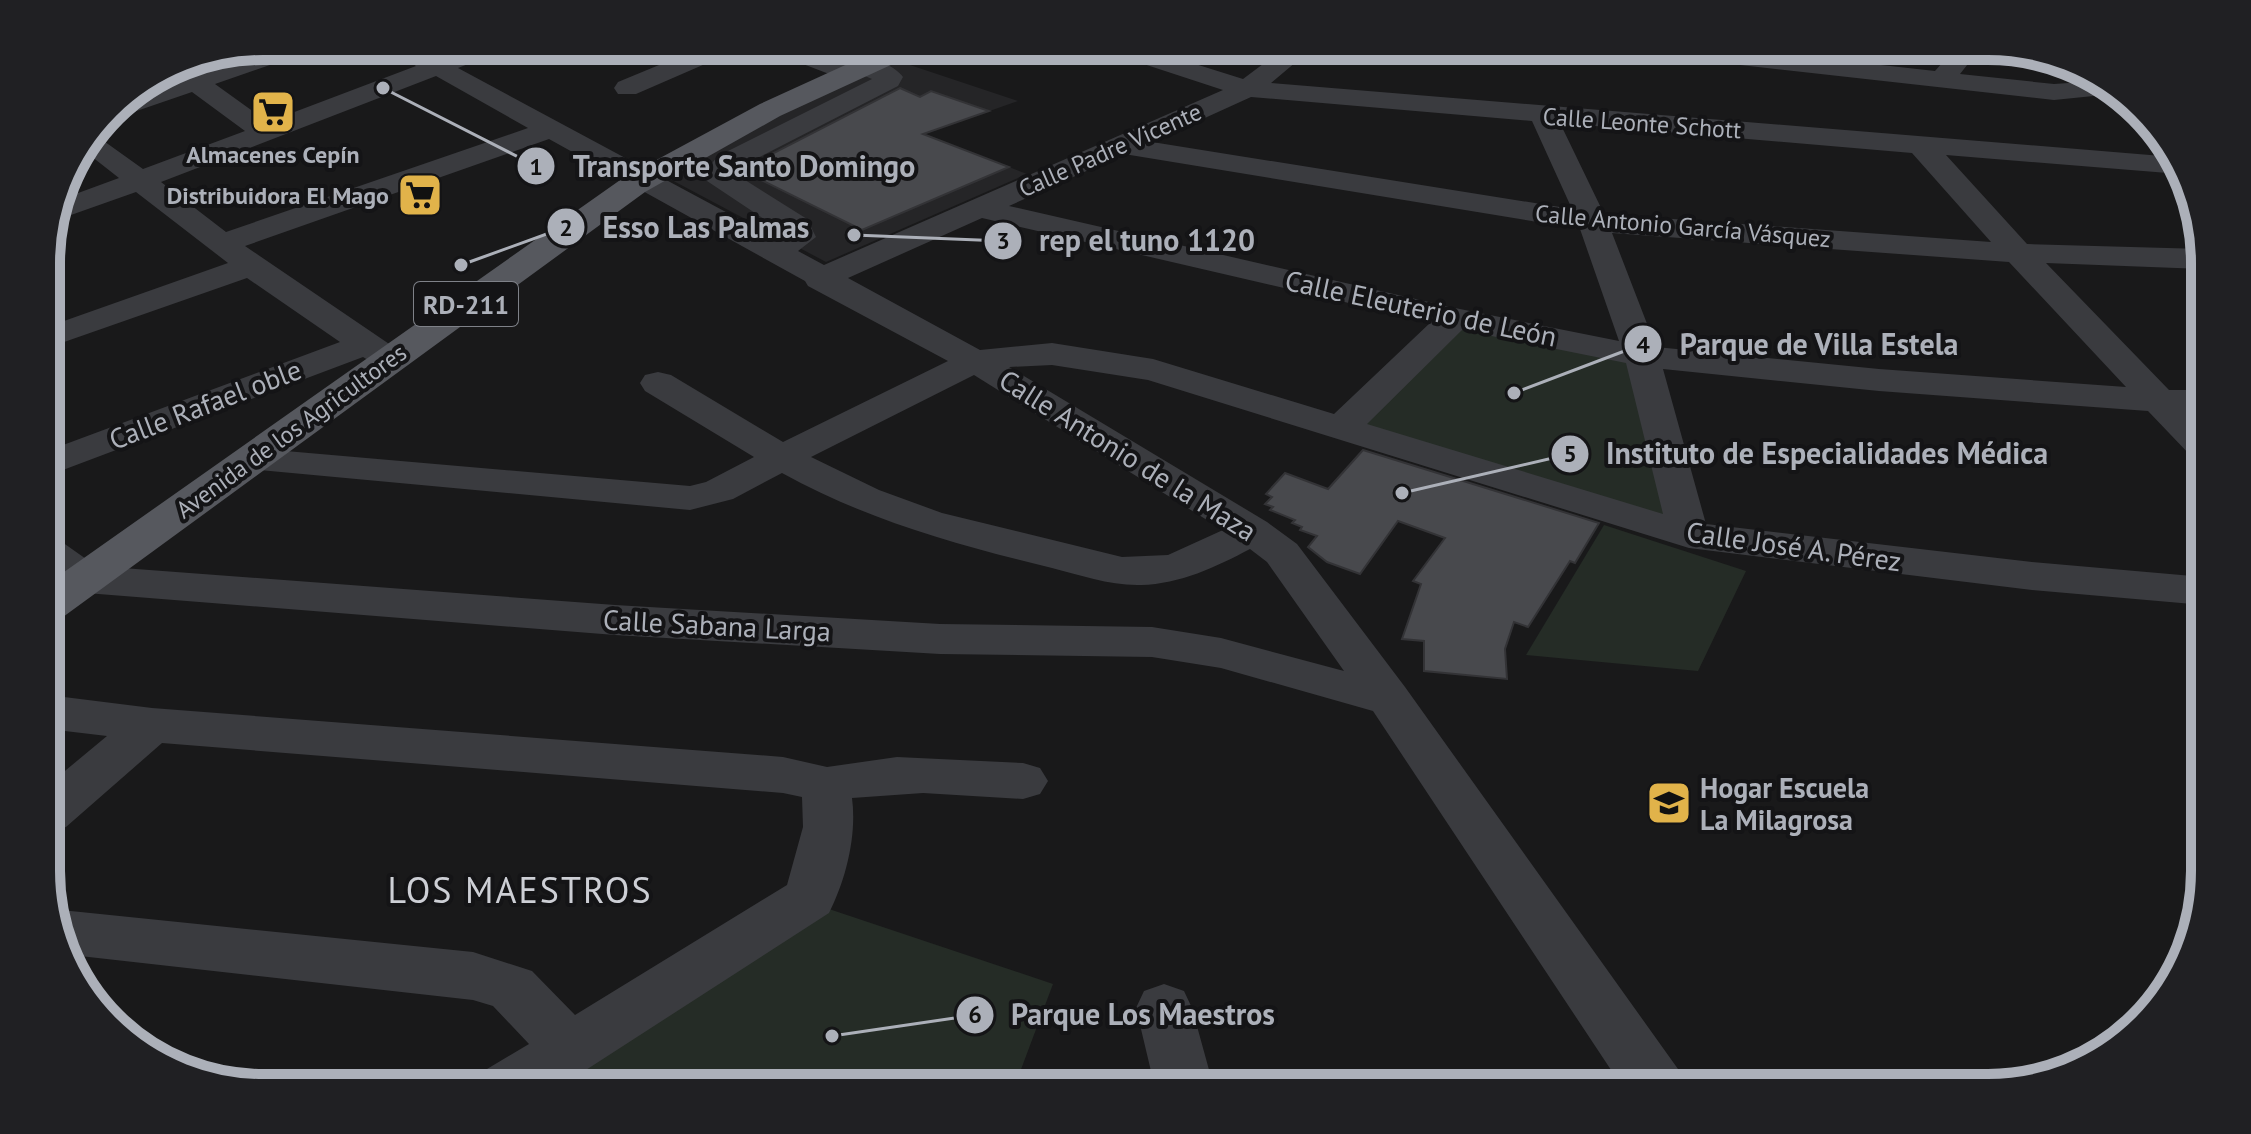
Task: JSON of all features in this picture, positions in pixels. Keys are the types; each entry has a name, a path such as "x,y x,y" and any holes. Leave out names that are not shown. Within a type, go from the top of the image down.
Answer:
{"main road":[{"name":"Avenida de los Agricultores","path":"60,596 252,460 376,352 645,178 874,60"}],"street":[{"name":"Calle Antonio de la Maza","path":"423,60 645,178 820,279 975,361 1253,531 1282,553 1389,699 1647,1074"},
{"path":"68,208 143,182 451,60"},
{"path":"627,88 693,60"},
{"path":"773,252 800,237 796,226 717,175 728,162 889,80 885,74 826,60"},
{"name":"Calle Leonte Schott","path":"1157,60 1247,89 1543,116 2166,165"},
{"name":"Calle Padre Vicente","path":"820,279 1247,89 1285,60"},
{"path":"1824,60 1941,80 2054,92 2092,89"},
{"path":"1941,80 1958,60"},
{"path":"198,71 232,63"},
{"path":"186,75 267,134"},
{"path":"1543,116 1593,222 1642,356 1689,535"},
{"path":"224,243 552,129"},
{"name":"Calle Antonio García Vásquez","path":"1119,145 1593,222 2018,253 2191,259"},
{"path":"1921,145 2018,253 2191,433"},
{"path":"96,147 251,266 376,352"},
{"name":"Calle Eleuterio de León","path":"978,208 1455,318 1642,356 1879,380 2191,401"},
{"path":"60,333 251,266"},
{"path":"1340,429 1455,318"},
{"name":"Calle Rafael oble","path":"60,460 376,352"},
{"name":"Calle José A. Pérez","path":"975,361 1035,354 1153,370 1689,535 2032,576 2191,590"},
{"path":"252,460 676,498 719,491 975,361"},
{"path":"658,383 782,457 864,499 940,527 1122,571 1164,572 1183,566 1253,531"},
{"name":"Calle Sabana Larga","path":"60,597 615,620 940,639 1152,642 1221,653 1389,699"},
{"path":"60,714 152,725 783,775 806,778 823,786 852,778 926,774 1023,781"},
{"path":"60,803 152,725"},
{"path":"530,1074 810,898 829,821 830,802 823,786"},
{"path":"70,933 473,976 512,988 568,1049"},
{"path":"1164,1008 1181,1074"}],"shaded area":[{"path":"895,60 1018,101 924,134 1027,174 826,262 666,177 730,139"},
{"path":"1455,318 1636,358 1674,523 1351,427"},
{"path":"1604,525 1746,571 1698,671 1526,655"},
{"path":"823,907 1053,984 1019,1074 576,1074"}],"building":[{"path":"900,88 920,97 931,91 989,111 923,134 1009,167 862,230 741,170"},
{"path":"1363,450 1599,523 1575,563 1570,561 1528,627 1514,622 1505,649 1507,679 1424,671 1424,641 1402,639 1421,584 1413,581 1445,538 1398,521 1360,574 1327,562 1308,547 1317,536 1300,530 1302,527 1292,523 1295,520 1270,510 1273,507 1265,504 1272,497 1266,494 1285,473 1328,489"}],"place":[{"name":"Transporte Santo Domingo","path":"383,88"},
{"name":"Almacenes Cepín","path":"273,112"},
{"name":"Distribuidora El Mago","path":"420,195"},
{"name":"rep el tuno 1120","path":"854,235"},
{"name":"Esso Las Palmas","path":"461,265"},
{"name":"Parque de Villa Estela","path":"1514,393"},
{"name":"Instituto de Especialidades Médica","path":"1402,493"},
{"name":"Hogar Escuela La Milagrosa","path":"1669,803"},
{"name":"Parque Los Maestros","path":"832,1036"}],"district":[{"name":"LOS MAESTROS","path":"520,889"}]}
